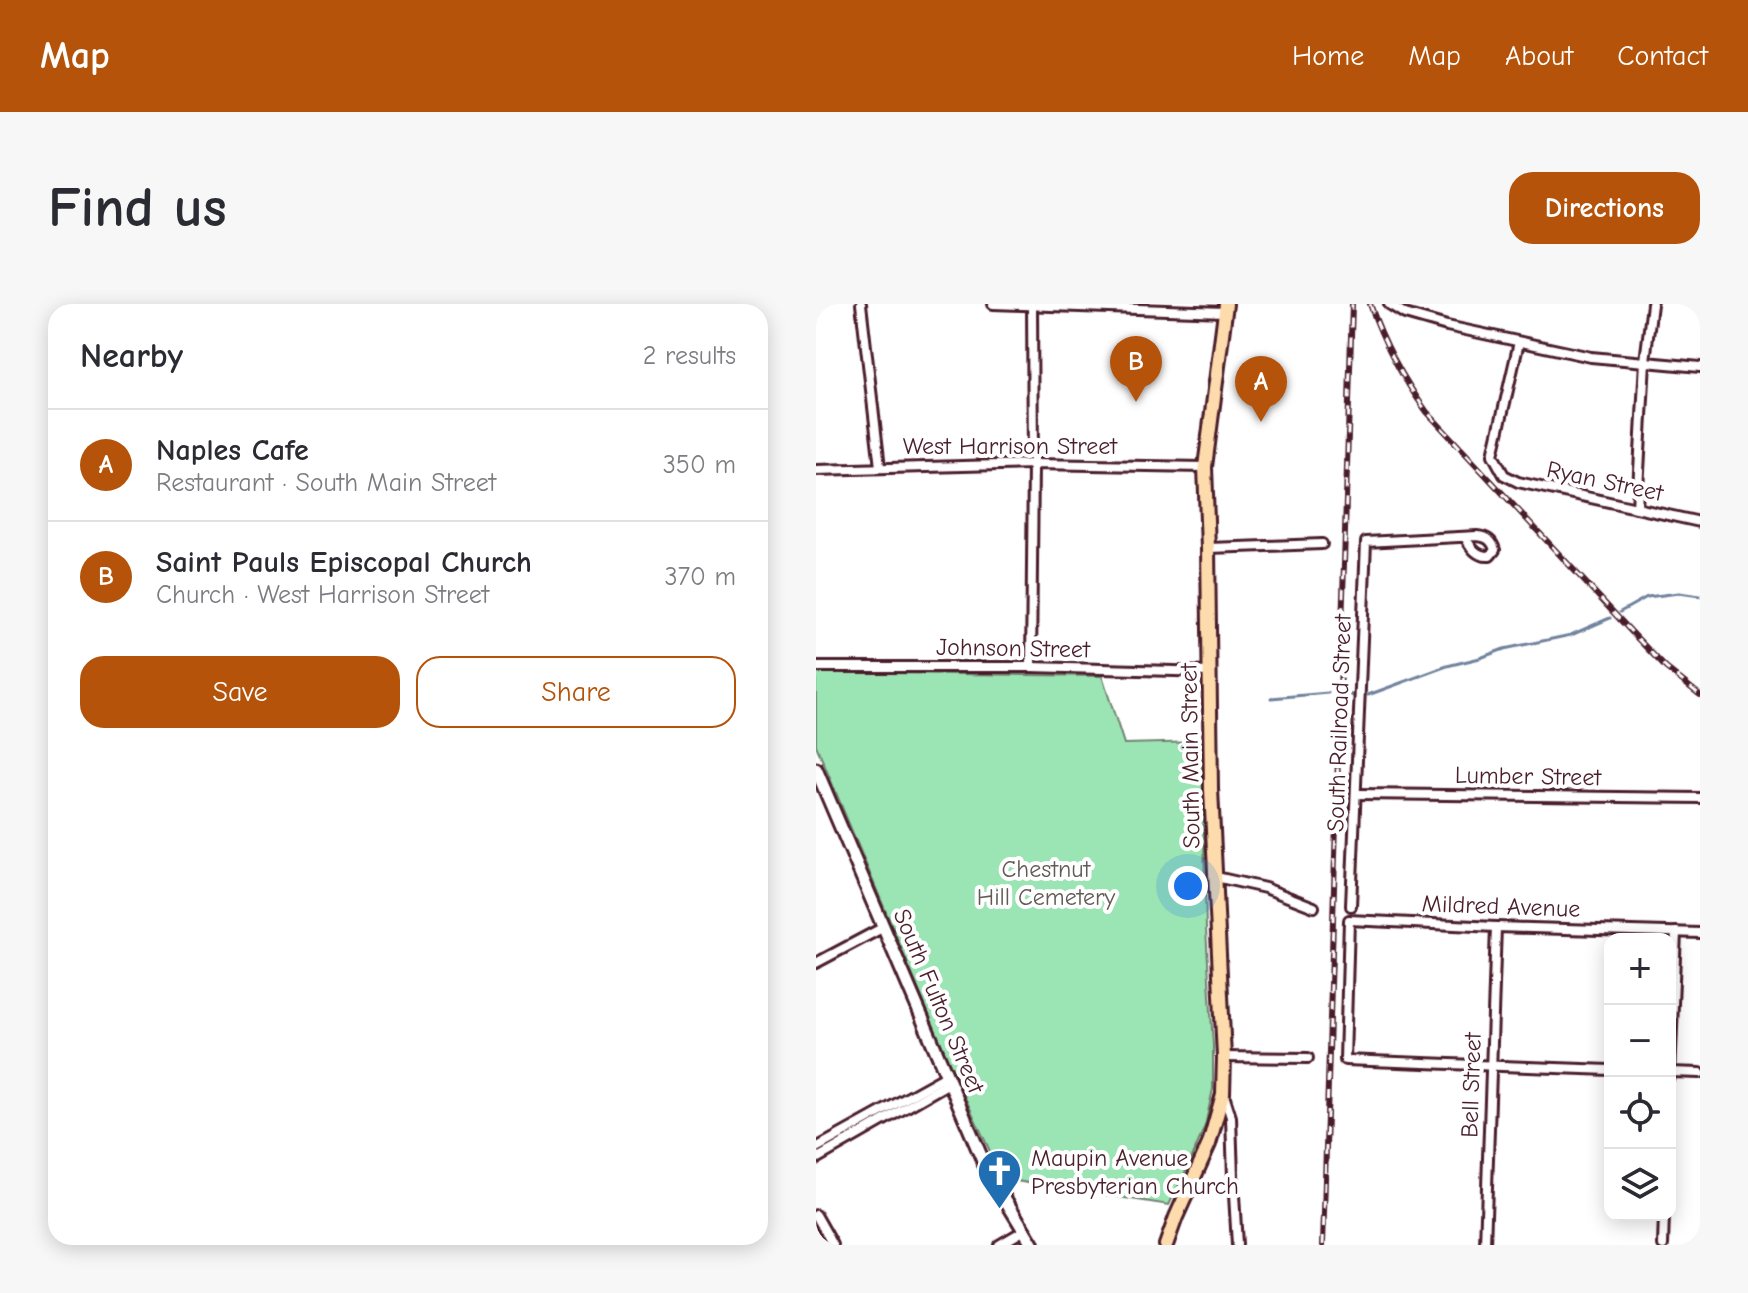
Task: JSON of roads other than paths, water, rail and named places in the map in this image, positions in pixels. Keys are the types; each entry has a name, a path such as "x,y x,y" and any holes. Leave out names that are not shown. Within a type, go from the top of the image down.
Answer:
{"main road":[{"name":"South Main Street","path":"1166,1245 1209,1144 1223,1094 1224,1057 1211,789 1205,467 1225,308"}],"street":[{"path":"861,304 880,467"},
{"path":"993,304 1225,308"},
{"path":"1031,667 1032,304"},
{"path":"1389,304 1405,314 1433,322 1591,357 1700,367"},
{"path":"1637,508 1645,361 1652,304"},
{"name":"Ryan Street","path":"1519,342 1493,455 1504,475 1518,482 1700,522"},
{"name":"West Harrison Street","path":"816,470 1033,464 1205,467"},
{"name":"South Railroad Street","path":"1351,906 1366,542 1468,537"},
{"path":"1208,548 1322,544"},
{"name":"Johnson Street","path":"816,667 1031,667 1210,672"},
{"name":"South Fulton Street","path":"816,769 986,1168 1033,1245"},
{"name":"Lumber Street","path":"1357,794 1700,798"},
{"path":"1216,877 1265,888 1314,907"},
{"name":"Mildred Avenue","path":"1491,1066 1345,1060 1349,920 1700,933"},
{"path":"816,963 884,927"},
{"name":"Bell Street","path":"1485,1245 1496,927"},
{"path":"1673,1005 1676,932"},
{"path":"1224,1057 1308,1058"},
{"path":"1491,1066 1604,1070"},
{"path":"1676,1073 1700,1073"},
{"path":"816,1148 948,1080"},
{"path":"816,1159 948,1080"},
{"path":"1223,1094 1231,1117 1237,1245"},
{"path":"816,1215 833,1245"},
{"path":"1663,1245 1664,1221"},
{"path":"999,1245 1023,1231"}],"waterway":[{"path":"1696,304 1700,305"},
{"path":"1620,612 1647,597 1679,593 1700,596"},
{"path":"1368,695 1504,649 1571,635 1610,618"},
{"path":"1271,698 1328,693"},
{"path":"1349,694 1355,697"}],"railway":[{"path":"1323,1245 1352,304"},
{"path":"1370,304 1394,360 1427,412 1638,639 1666,668 1700,695"}],"place":[{"name":"Saint Pauls Episcopal Church","path":"1136,402"},
{"name":"Naples Cafe","path":"1261,422"},
{"name":"Maupin Avenue Presbyterian Church","path":"1000,1211"}],"park label":[{"name":"Chestnut Hill Cemetery","path":"1046,883"}]}
